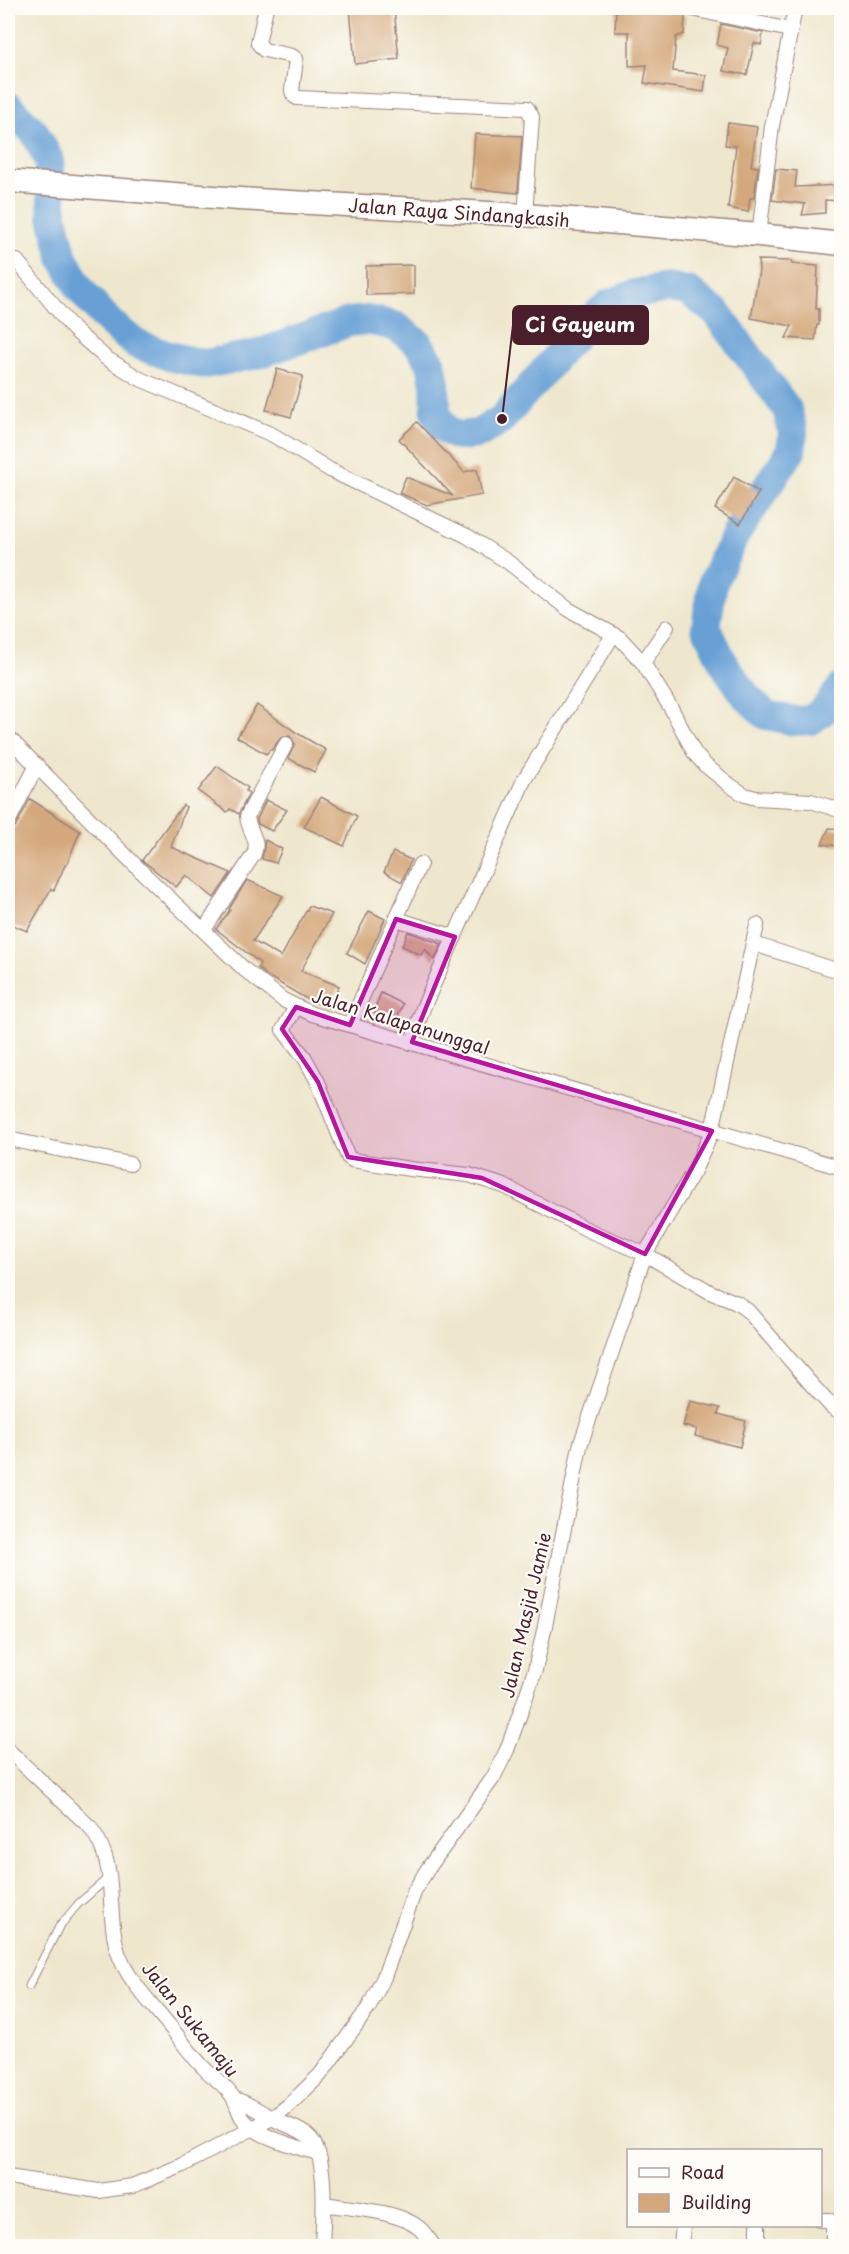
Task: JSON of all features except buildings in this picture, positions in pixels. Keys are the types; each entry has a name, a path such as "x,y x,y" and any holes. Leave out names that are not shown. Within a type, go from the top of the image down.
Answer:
{"highway":[{"name":"Jalan Raya Sindangkasih","path":"8,181 239,199 525,215 842,244"}],"street":[{"path":"266,8 258,43 264,50 292,56 296,59 292,91 297,98 527,108 532,117 525,215"},
{"path":"688,8 790,30"},
{"path":"759,235 772,126 795,8"},
{"path":"16,261 73,329 106,358 140,379 273,435 330,470 468,536 508,562 568,609 626,643 643,663 671,708 695,754 731,786 756,798 811,801 842,811"},
{"path":"643,663 667,627"},
{"path":"412,1042 423,1008 524,780 613,634"},
{"name":"Jalan Kalapanunggal","path":"8,737 142,872 245,970 296,1007 350,1025 842,1168"},
{"path":"204,930 254,854 257,846 256,839 248,824 247,816 286,744"},
{"path":"8,822 37,765"},
{"path":"350,1025 420,864"},
{"path":"396,919 455,938"},
{"name":"Jalan Masjid Jamie","path":"261,2123 304,2092 320,2075 369,2007 384,1977 416,1890 427,1870 494,1778 507,1750 535,1670 554,1585 580,1446 645,1254 694,1172 712,1131 758,925"},
{"path":"754,944 842,972"},
{"path":"296,1007 284,1025 318,1082 345,1152 352,1160 410,1169 441,1171 504,1186 588,1230 645,1254 748,1311 832,1407 842,1413"},
{"path":"8,1139 130,1164"},
{"name":"Jalan Sukamaju","path":"8,1750 90,1827 100,1840 110,1877 113,1923 122,1960 145,1995 201,2066 234,2099 238,2112 261,2123"},
{"name":"Jalan Sukamaju","path":"234,2099 246,2102 261,2123"},
{"path":"261,2123 300,2148 318,2152"},
{"path":"8,2177 84,2190 113,2190 132,2186 180,2166 261,2123 310,2137 318,2152 324,2204 322,2247"},
{"path":"324,2204 407,2220 422,2230 434,2247"},
{"path":"822,2220 828,2220 833,2224 833,2247"},
{"path":"681,2247 683,2227"},
{"path":"758,2227 758,2247"}],"lane":[{"path":"29,1986 59,1927 78,1904 110,1877"}],"highlighted area":[{"path":"396,919 455,937 412,1042 712,1131 645,1254 482,1178 348,1157 318,1082 282,1029 296,1007 350,1025"}],"waterway":[{"path":"8,106 35,133 49,160 53,217 63,258 80,289 110,323 136,344 172,357 205,364 258,354 349,322 368,320 395,326 418,343 431,363 435,384 436,413 446,430 458,436 478,434 502,419 584,325 609,304 635,294 666,288 688,291 717,313 787,409 793,432 791,451 735,535 713,582 706,627 725,666 747,697 766,715 795,721 811,720 824,710 842,687"}],"place":[{"name":"Ci Gayeum","path":"502,419"}]}
